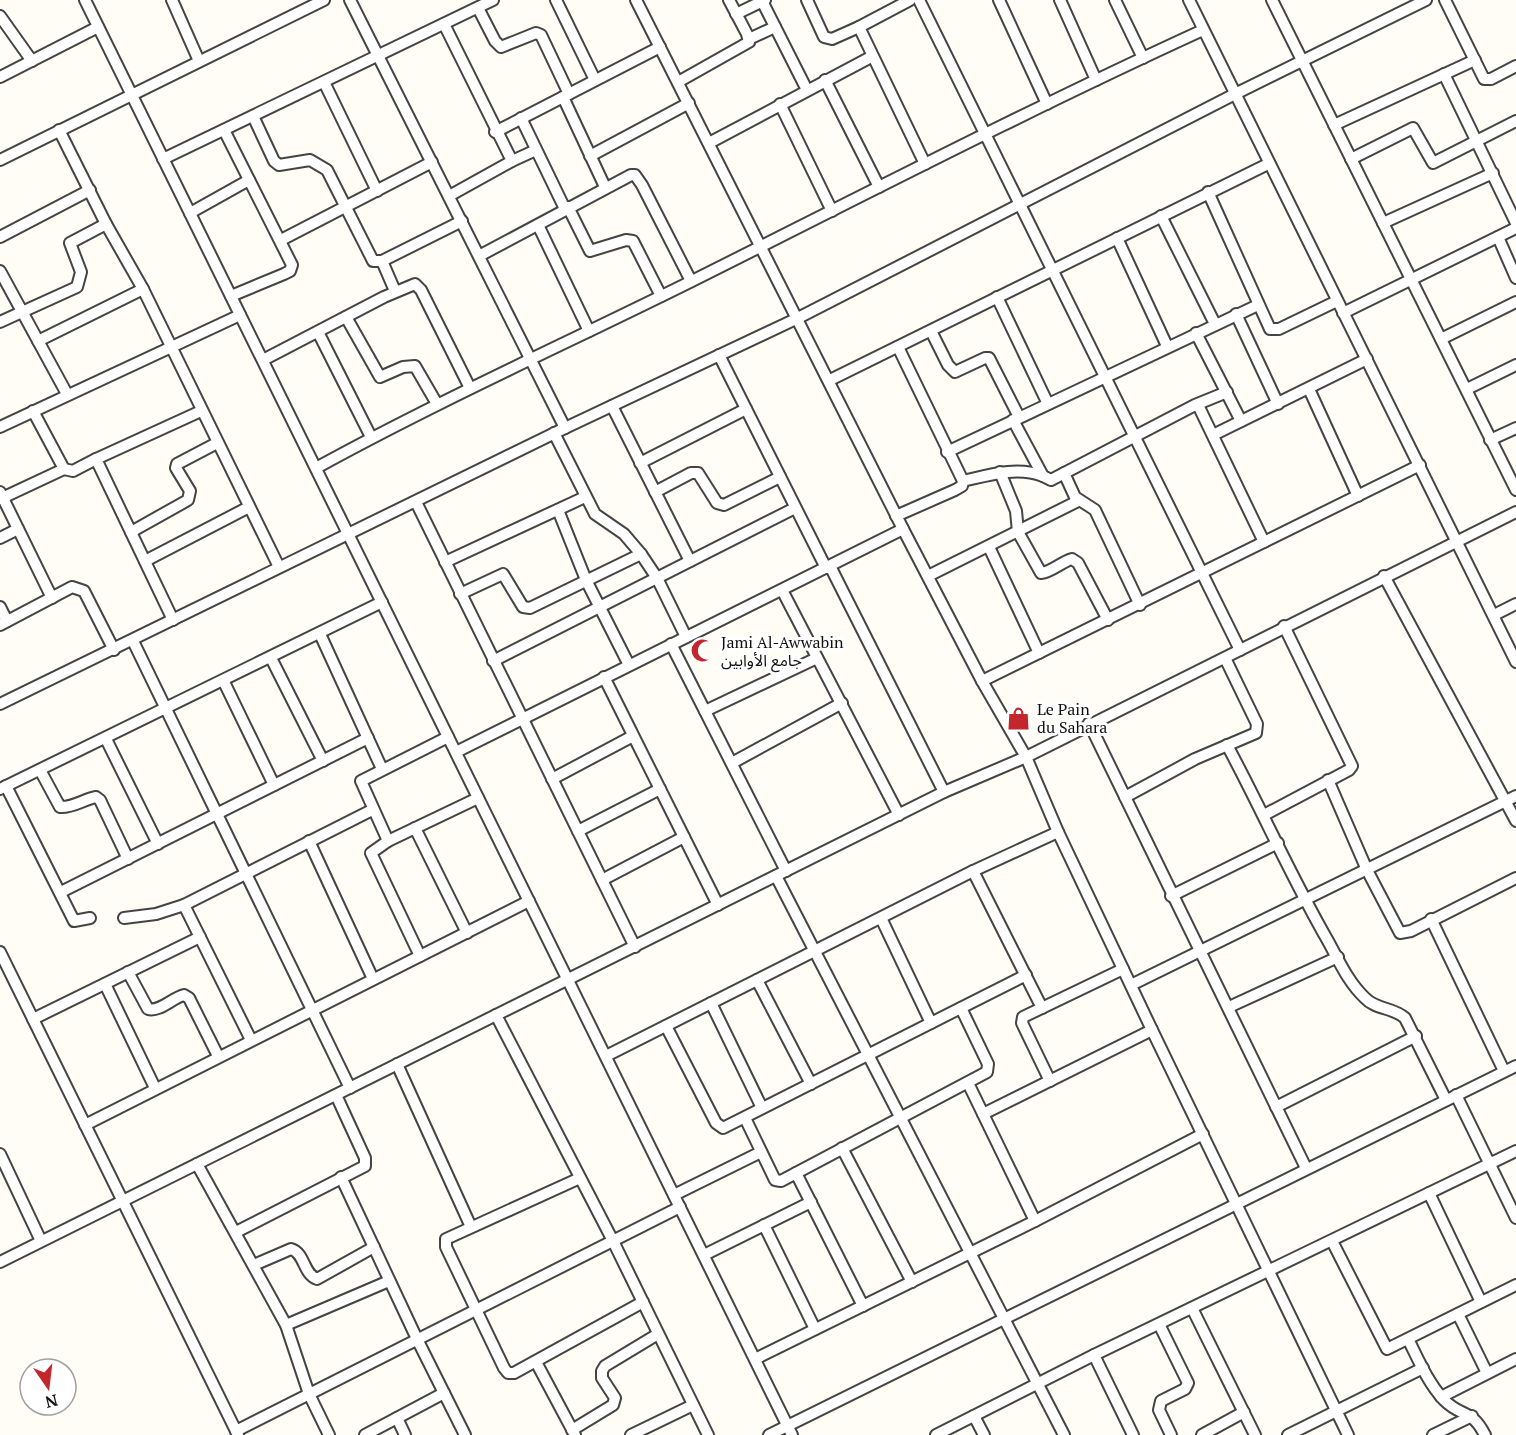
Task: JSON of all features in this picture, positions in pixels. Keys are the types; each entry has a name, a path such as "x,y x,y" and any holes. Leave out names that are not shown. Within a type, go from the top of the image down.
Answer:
{"street":[{"path":"85,0 790,1430"},
{"path":"172,0 200,61"},
{"path":"0,160 324,0"},
{"path":"350,0 531,359 585,497 595,514 624,534 641,554 657,578 686,637"},
{"path":"163,159 493,0"},
{"path":"556,0 595,80"},
{"path":"636,0 830,380 896,516 982,681 1026,757 1058,832 1123,969 1348,1435"},
{"path":"729,0 749,39"},
{"path":"807,0 824,37 832,39 910,0"},
{"path":"919,0 1240,650"},
{"path":"999,0 1047,104"},
{"path":"1060,0 1096,80"},
{"path":"1115,0 1143,58"},
{"path":"1189,0 1268,164 1458,540 1516,662"},
{"path":"0,704 560,431 798,318 1302,61 1408,4 1426,0"},
{"path":"1445,0 1484,79 1487,80 1516,66"},
{"path":"736,14 763,1 807,90"},
{"path":"1275,1 1302,61 1516,490"},
{"path":"478,8 495,41 501,47 536,33 541,35 605,187"},
{"path":"0,16 32,61"},
{"path":"444,24 495,132 512,161"},
{"path":"0,77 98,27"},
{"path":"678,82 747,44 749,39 775,27"},
{"path":"859,27 925,164"},
{"path":"316,468 370,437 661,296 984,134 1203,30"},
{"path":"495,132 660,46"},
{"path":"709,143 872,57"},
{"path":"1334,125 1475,60"},
{"path":"1444,74 1516,223"},
{"path":"825,80 879,187"},
{"path":"324,82 377,190"},
{"path":"590,156 689,104"},
{"path":"780,104 832,211"},
{"path":"253,116 274,161 279,165 310,160 324,166 373,261 382,261 462,222"},
{"path":"521,118 590,251 626,240 633,241 661,296"},
{"path":"1351,159 1413,128 1433,163 1516,121"},
{"path":"59,130 106,224 143,289 279,567"},
{"path":"224,130 291,259 290,271 231,296"},
{"path":"449,196 536,150"},
{"path":"281,240 432,162"},
{"path":"830,380 1268,164"},
{"path":"1383,223 1493,173"},
{"path":"479,256 627,175 635,175 691,281"},
{"path":"190,213 249,180"},
{"path":"0,237 90,190"},
{"path":"1208,192 1268,327 1274,330 1337,301"},
{"path":"1161,216 1215,324"},
{"path":"0,322 77,287 81,272 70,243 106,224"},
{"path":"538,225 589,331"},
{"path":"1343,313 1516,228"},
{"path":"1498,237 1516,278"},
{"path":"1117,238 1167,346"},
{"path":"382,261 396,291"},
{"path":"0,271 67,394"},
{"path":"263,360 396,291 410,285 418,286 470,388"},
{"path":"38,341 143,289"},
{"path":"997,297 1048,404"},
{"path":"1441,339 1516,302"},
{"path":"947,452 1167,346 1258,305"},
{"path":"1236,314 1278,404"},
{"path":"0,413 3,426 67,394 240,315"},
{"path":"346,317 380,377 403,367 415,366 437,404"},
{"path":"931,331 948,365 955,372 989,358 1043,476"},
{"path":"318,332 370,437"},
{"path":"1196,333 1241,421"},
{"path":"896,516 955,490 962,486 963,481 898,347"},
{"path":"719,355 795,508 828,567 944,792"},
{"path":"1213,435 1367,359"},
{"path":"1467,388 1516,365"},
{"path":"1309,389 1358,496"},
{"path":"963,481 1000,472 1033,472 1051,480 1227,392"},
{"path":"1198,405 1264,542"},
{"path":"612,406 690,561"},
{"path":"640,463 746,409"},
{"path":"33,411 64,469"},
{"path":"52,598 1,496 64,469 74,471 201,411"},
{"path":"1491,440 1516,428"},
{"path":"131,532 188,500 190,491 176,468 177,464 217,443"},
{"path":"96,459 173,620"},
{"path":"982,681 1420,465"},
{"path":"1000,472 1016,511 1018,532 1041,573 1072,559 1078,563 1108,620"},
{"path":"655,492 691,473 698,473 717,503 724,505 780,477"},
{"path":"1064,473 1078,501 1092,506 1095,510 1140,605"},
{"path":"445,562 585,497"},
{"path":"928,576 1078,501"},
{"path":"416,502 635,946"},
{"path":"145,561 249,507"},
{"path":"493,661 795,508"},
{"path":"558,510 586,580 630,664"},
{"path":"0,1262 944,792 1026,757 1089,723 1226,658 1384,576 1516,512"},
{"path":"0,538 18,529"},
{"path":"456,752 903,529"},
{"path":"989,547 1039,653"},
{"path":"460,594 503,574 523,607 530,608 641,554"},
{"path":"1384,576 1511,799 1516,821"},
{"path":"0,607 4,623 72,587 84,591 114,650"},
{"path":"782,590 899,815"},
{"path":"90,918 74,921 61,892 3,788 224,682 382,602"},
{"path":"1494,615 1516,604"},
{"path":"1264,815 1349,770 1352,764 1284,627"},
{"path":"320,634 382,769"},
{"path":"133,641 350,1088"},
{"path":"671,644 732,763 814,951 1064,1435"},
{"path":"271,658 323,761"},
{"path":"705,711 817,658"},
{"path":"1125,797 1227,745 1253,736 1258,729 1226,658"},
{"path":"604,677 718,905"},
{"path":"224,682 274,785"},
{"path":"732,763 842,704"},
{"path":"1089,723 1198,951 1229,1007 1306,1168"},
{"path":"552,779 633,736"},
{"path":"388,841 360,784 362,779 448,737"},
{"path":"61,892 368,738"},
{"path":"106,739 158,844"},
{"path":"1227,745 1305,900 1338,957 1350,983 1374,1006 1397,1011 1405,1018 1490,1164 1516,1218"},
{"path":"40,770 60,807 67,807 88,798 96,797 100,800 128,859"},
{"path":"1328,780 1368,870 1400,933 1411,931 1516,878"},
{"path":"578,831 660,789"},
{"path":"420,956 372,857 373,850 478,798"},
{"path":"1131,985 1511,799"},
{"path":"124,918 156,914 184,905 372,810"},
{"path":"415,828 466,933"},
{"path":"606,1056 973,871 1058,832"},
{"path":"602,880 684,837"},
{"path":"309,841 373,979"},
{"path":"1172,896 1278,843"},
{"path":"973,871 1042,1008"},
{"path":"85,1125 529,901"},
{"path":"184,905 251,1040"},
{"path":"881,918 932,1023"},
{"path":"1431,919 1504,1071"},
{"path":"33,1018 200,937"},
{"path":"0,952 237,1433 309,1394 680,1207"},
{"path":"1229,1007 1338,957"},
{"path":"1050,1081 1022,1020 1123,969"},
{"path":"128,972 148,1009 155,1010 179,996 184,995 189,998 218,1056"},
{"path":"0,980 11,975"},
{"path":"666,1026 716,1123 723,1128 1026,975"},
{"path":"757,980 810,1084"},
{"path":"105,984 155,1088"},
{"path":"711,1003 762,1108"},
{"path":"745,1118 775,1180 781,1181 968,1083 989,1069 961,1008"},
{"path":"496,1015 613,1241 708,1435"},
{"path":"983,1114 1152,1030"},
{"path":"1276,1107 1416,1036"},
{"path":"397,1064 471,1227"},
{"path":"769,1435 790,1430 1005,1318 1516,1066"},
{"path":"968,1083 1035,1221"},
{"path":"236,1232 365,1166 366,1162 336,1095"},
{"path":"755,1359 1035,1221 1203,1134"},
{"path":"842,1148 912,1282"},
{"path":"936,1435 1094,1355 1516,1150"},
{"path":"674,1195 761,1152"},
{"path":"0,1154 5,1176 41,1241"},
{"path":"197,1164 286,1325 309,1394 329,1435"},
{"path":"796,1173 863,1306"},
{"path":"341,1177 417,1340 465,1435"},
{"path":"580,1178 446,1239 445,1243 504,1368 514,1373 643,1302"},
{"path":"1429,1193 1481,1302"},
{"path":"704,1256 811,1202"},
{"path":"764,1225 815,1329"},
{"path":"1332,1241 1384,1346 1391,1348 1516,1285"},
{"path":"254,1265 291,1249 298,1252 312,1278 317,1279 374,1247"},
{"path":"286,1325 389,1281"},
{"path":"1192,1308 1255,1435"},
{"path":"1458,1314 1487,1373"},
{"path":"1159,1324 1188,1383 1185,1389 1161,1401 1159,1410 1171,1435"},
{"path":"536,1362 574,1432 613,1405 615,1398 602,1378 605,1366 658,1334"},
{"path":"1408,1339 1441,1397 1452,1407 1472,1416 1485,1435"},
{"path":"1094,1355 1133,1435"},
{"path":"1441,1397 1515,1361"},
{"path":"1288,1435 1423,1368"},
{"path":"365,1435 444,1393"},
{"path":"631,1435 693,1405"},
{"path":"1202,1435 1244,1412"},
{"path":"974,1416 984,1435"},
{"path":"1435,1435 1472,1416"},
{"path":"397,1418 405,1435"}],"place":[{"name":"Jami Al-Awwabin جامع الأوابين","path":"703,651"},
{"name":"Le Pain du Sahara","path":"1019,718"}]}
